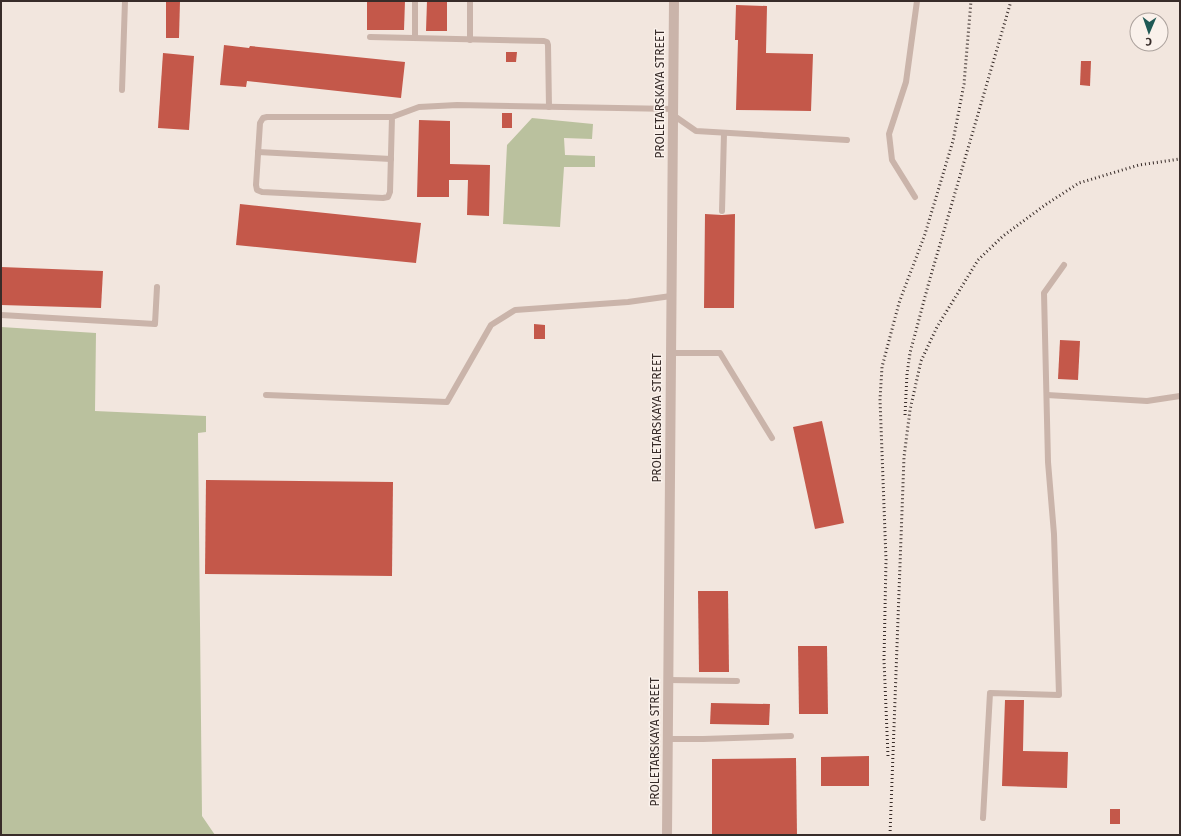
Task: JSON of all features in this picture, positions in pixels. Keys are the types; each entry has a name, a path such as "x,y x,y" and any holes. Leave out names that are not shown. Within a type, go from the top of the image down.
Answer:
{"street":[{"name":"PROLETARSKAYA STREET","path":"667,835 674,1"}],"lane":[{"path":"122,90 125,1"},
{"path":"415,1 415,38"},
{"path":"470,1 470,40"},
{"path":"916,197 892,160 889,134 906,82 917,1"},
{"path":"370,37 547,42 550,107"},
{"path":"392,117 390,192 388,196 383,198 262,192 257,190 256,185 260,123 262,118 267,116 392,117 419,107 457,105 673,112 696,132 847,140"},
{"path":"722,211 724,133"},
{"path":"258,152 391,159"},
{"path":"983,818 990,693 1059,695 1054,534 1048,462 1044,293 1064,265"},
{"path":"1,316 156,324 157,286"},
{"path":"266,395 447,402 491,325 515,310 628,302 671,296"},
{"path":"671,353 720,353 772,438"},
{"path":"1047,395 1146,401 1180,396"},
{"path":"668,680 737,681"},
{"path":"668,739 703,740 791,736"}],"green space":[{"path":"532,118 593,124 592,139 564,138 565,155 595,156 595,167 564,167 560,227 503,224 507,145"},
{"path":"1,327 96,333 95,411 206,416 206,432 198,433 202,816 215,835 1,835"}],"building":[{"path":"166,1 180,1 179,38 166,38"},
{"path":"367,1 405,1 404,30 367,30"},
{"path":"427,1 447,1 447,31 426,31"},
{"path":"736,5 767,6 766,53 813,54 811,111 736,110 738,40 735,40"},
{"path":"224,45 249,48 250,46 405,62 401,98 247,81 246,87 220,85"},
{"path":"506,52 517,52 516,62 506,62"},
{"path":"163,53 194,56 189,130 158,128"},
{"path":"1081,61 1091,61 1090,86 1080,85"},
{"path":"502,113 512,113 512,128 502,128"},
{"path":"419,120 450,121 450,164 490,165 489,216 467,215 468,180 449,180 449,197 417,197"},
{"path":"240,204 421,223 416,263 236,245"},
{"path":"705,214 735,214 734,308 704,308"},
{"path":"1,267 103,271 101,308 1,305"},
{"path":"534,324 545,325 545,339 534,339"},
{"path":"1060,340 1080,341 1078,380 1058,379"},
{"path":"822,421 844,523 815,529 793,427"},
{"path":"206,480 393,482 392,576 205,574"},
{"path":"698,591 728,591 729,672 699,672"},
{"path":"798,646 827,646 828,714 799,714"},
{"path":"1005,700 1024,700 1023,751 1068,752 1067,788 1002,786"},
{"path":"711,703 770,704 769,725 710,724"},
{"path":"869,756 869,786 821,786 821,757"},
{"path":"796,758 797,835 712,835 712,759"},
{"path":"1110,809 1120,809 1120,824 1110,824"}],"railway":[{"path":"888,756 884,660 886,560 880,399 882,367 899,303 925,234 953,141 964,84 971,1"},
{"path":"905,415 907,374 910,353 929,282 1011,1"},
{"path":"890,835 904,457 910,410 921,361 937,327 978,260 1003,236 1045,205 1079,183 1139,165 1180,159"}]}
